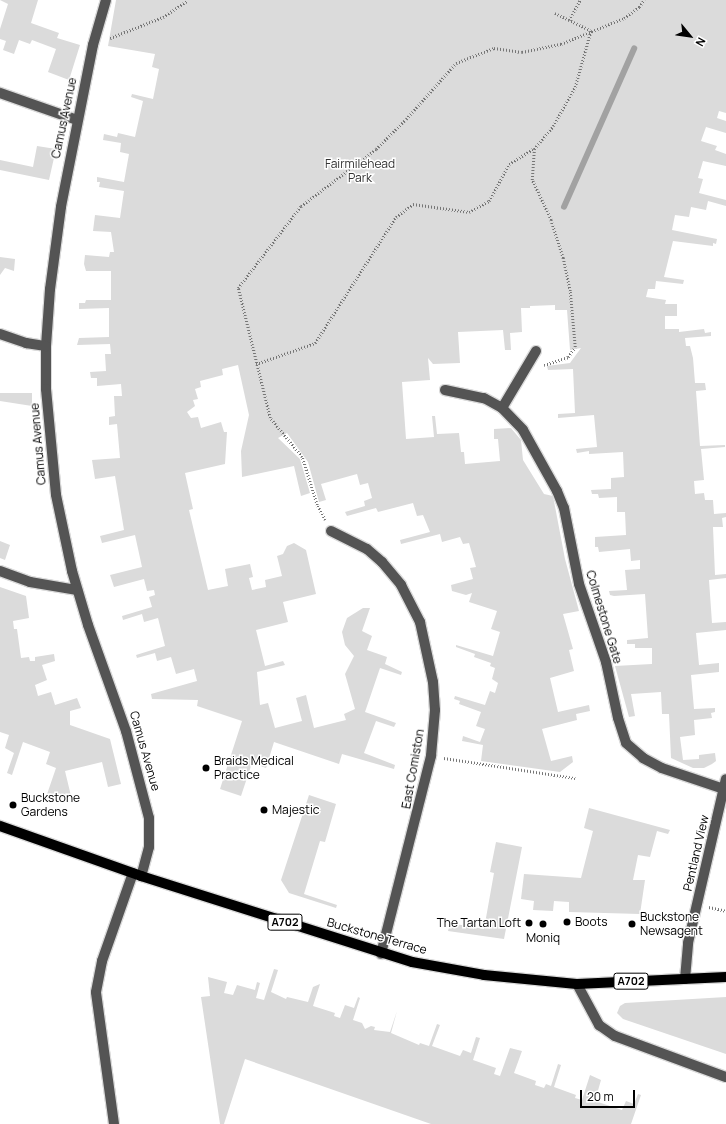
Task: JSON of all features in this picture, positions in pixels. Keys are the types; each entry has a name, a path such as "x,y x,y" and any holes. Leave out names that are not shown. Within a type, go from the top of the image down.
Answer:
{"main road":[{"name":"Buckstone Terrace","path":"0,826 137,874 381,954 484,976 577,984"},
{"name":"A702","path":"577,984 726,977"}],"street":[{"name":"Camus Avenue","path":"106,0 93,45 77,120 57,232 46,346 51,453 61,522 77,590 126,731 149,818 149,847 137,874"},
{"path":"0,93 77,120"},
{"path":"0,334 26,343 46,346"},
{"path":"502,408 536,351"},
{"name":"Colmestone Gate","path":"445,390 484,398 502,408 523,430 557,491 564,508 579,584 606,662 618,718 626,743 643,758 662,768 725,784"},
{"name":"East Comiston","path":"331,531 352,540 382,562 401,585 416,611 426,645 433,682 434,718 431,756 381,954"},
{"path":"0,571 30,582 77,590"},
{"name":"Pentland View","path":"685,980 688,943 725,784"},
{"path":"114,1124 97,1011 97,984 102,961 137,874"},
{"path":"577,984 599,1026 615,1036 726,1077"}],"path":[{"path":"93,45 163,17 188,0"},
{"path":"569,20 580,0"},
{"path":"331,531 317,505 302,457 270,418 238,288 301,206 376,149 406,119 456,62 494,48 522,52 560,44 591,30 624,18 639,7 644,0"},
{"path":"555,13 591,30"},
{"path":"256,364 315,343 396,216 413,204 469,212 489,201 509,164 534,149 553,126 574,87 591,30"},
{"path":"525,370 564,359 575,347 563,258 551,220 532,180 534,149"},
{"path":"431,756 575,778"}],"green space":[{"path":"0,0 38,0 31,23 59,33 57,38 80,45 69,80 48,72 56,49 32,40 30,44 19,40 14,54 3,50 6,41 0,39 0,29 8,4"},
{"name":"Fairmilehead Park","path":"116,0 726,0 726,113 719,111 717,118 726,121 726,133 706,127 701,141 717,146 715,150 726,154 726,166 703,161 698,178 703,179 699,193 726,200 726,206 708,201 706,210 691,207 689,217 675,215 672,230 717,239 716,244 713,243 713,246 673,241 664,277 684,280 683,284 656,281 655,289 648,289 646,297 666,300 665,304 677,304 677,316 665,316 665,329 679,329 679,332 704,329 705,333 711,332 711,336 685,338 686,346 690,346 693,358 695,383 705,383 706,390 696,391 700,446 725,445 725,447 701,449 704,480 694,481 695,494 704,493 705,500 713,500 714,514 726,513 726,517 722,518 723,527 713,527 715,575 726,574 726,578 709,580 712,623 726,622 726,630 696,633 699,665 719,663 719,672 691,675 694,709 715,708 715,712 711,713 712,718 694,720 695,735 680,737 683,760 699,759 699,755 715,753 716,761 704,768 693,768 671,758 669,714 662,714 661,692 631,694 635,716 629,717 615,666 652,664 652,648 635,648 635,644 627,644 627,640 648,638 645,594 614,596 610,595 609,591 627,590 625,570 640,569 640,560 631,561 630,549 599,552 598,547 595,547 595,537 626,535 625,512 617,512 617,497 599,498 598,494 592,494 591,490 611,489 611,478 624,477 623,452 589,454 589,451 577,453 576,449 597,447 594,415 558,418 558,414 575,413 573,369 548,370 547,366 570,363 581,348 570,350 567,310 555,310 555,305 530,306 530,308 521,308 522,332 510,333 511,350 505,350 503,330 458,332 460,363 433,364 428,358 430,380 402,382 406,439 434,437 432,416 435,416 437,434 459,433 461,452 464,452 465,464 500,461 498,439 494,439 494,429 511,428 521,440 523,460 544,494 553,496 565,559 579,611 563,614 573,649 569,650 574,671 550,678 558,712 589,705 590,711 576,714 577,720 542,729 551,761 572,756 573,762 560,772 481,761 483,745 462,741 463,736 480,742 485,729 476,726 481,712 459,704 460,701 454,699 455,696 485,705 490,691 495,693 498,683 492,679 495,668 490,666 491,663 474,657 475,654 456,647 456,645 493,656 500,632 491,629 497,611 469,602 472,593 466,595 452,591 451,585 473,579 470,568 476,567 469,543 463,544 460,537 442,542 440,534 401,544 400,540 430,532 423,515 417,516 413,503 378,512 376,508 347,516 345,512 365,506 364,501 372,498 368,483 360,485 357,474 321,484 326,500 319,502 308,462 287,433 278,438 300,459 310,493 301,496 294,466 242,477 241,451 249,415 238,365 222,369 223,375 200,381 201,387 195,389 198,399 193,400 195,406 187,412 191,418 198,417 201,428 221,422 224,432 227,432 225,464 185,473 193,509 189,510 208,590 228,586 225,569 250,564 253,577 249,578 252,590 266,587 265,580 282,576 277,556 283,554 287,546 294,543 306,550 316,594 283,602 288,622 256,630 265,666 283,661 285,665 257,672 260,705 268,703 275,728 302,721 296,698 306,695 314,728 346,720 344,714 355,709 345,674 354,656 345,645 342,632 347,618 363,608 370,608 362,631 372,636 367,650 387,657 385,664 402,672 401,675 380,668 365,712 396,723 394,727 376,721 364,753 395,765 394,769 342,754 339,764 274,742 266,768 252,763 241,796 220,789 242,721 197,706 198,700 152,699 151,694 197,681 194,669 176,674 171,657 157,661 155,653 137,658 136,655 165,646 158,618 144,622 142,614 123,620 122,616 152,607 149,597 155,595 154,590 147,591 144,579 114,587 110,575 142,567 135,535 102,543 100,536 124,530 115,476 95,479 92,460 120,458 117,424 109,425 109,417 115,416 114,396 122,396 121,384 97,386 97,378 91,378 90,372 106,371 105,354 111,354 110,344 77,345 79,338 109,337 109,308 79,309 79,303 85,303 86,300 111,300 111,271 86,271 84,264 85,255 109,257 110,252 114,252 111,232 93,231 95,215 120,218 124,191 99,187 100,182 97,182 97,177 124,182 129,154 120,152 121,143 103,140 104,134 117,137 118,133 135,137 143,101 131,97 132,94 153,99 159,69 152,67 155,54 108,46"},
{"path":"37,146 56,149 49,180 0,170 0,160 33,167"},
{"path":"0,257 15,259 14,271 5,268 0,275"},
{"path":"0,393 32,393 32,406 0,401"},
{"path":"0,541 10,545 5,560 0,558"},
{"path":"0,587 26,596 29,618 13,621 14,629 17,629 21,658 29,657 30,661 35,661 35,657 54,654 55,661 42,665 47,680 35,685 38,696 51,692 55,705 77,698 81,708 70,711 70,725 110,739 121,784 108,787 102,762 65,771 71,796 44,803 56,768 46,764 50,752 23,742 12,775 7,773 14,753 5,748 9,735 0,732"},
{"path":"309,795 336,804 325,842 320,841 304,894 337,905 336,908 289,893 281,880"},
{"path":"589,808 670,830 668,834 657,831 650,857 638,855 633,880 645,880 640,914 569,912 569,902 554,901 553,911 533,910 534,901 521,899 524,874 581,878 593,831 584,828"},
{"path":"496,842 522,847 504,939 448,931 450,923 484,929 494,873 490,872"},
{"path":"274,969 278,970 271,992 286,999 287,997 308,1002 313,987 320,984 313,1006 335,1013 334,1016 340,1018 345,1005 354,1008 358,997 360,998 353,1020 362,1023 365,1029 371,1026 375,1027 374,1030 390,1032 397,1011 391,1033 419,1045 420,1043 429,1046 437,1024 440,1025 432,1046 460,1056 463,1050 471,1053 476,1037 480,1038 473,1060 496,1068 494,1074 500,1076 510,1048 522,1051 514,1073 536,1081 535,1085 544,1088 546,1084 551,1086 558,1064 561,1065 554,1087 576,1095 575,1098 582,1100 590,1075 601,1080 595,1101 622,1110 626,1101 634,1104 638,1094 641,1095 631,1124 431,1124 245,1059 224,1124 220,1124 201,997 210,996 208,977 227,982 224,993 233,995 237,985 255,990 257,982 260,983 256,998 264,1000"},
{"path":"726,997 726,1054 623,1019 617,1013 620,1006 625,1003"}],"waterway":[{"path":"564,207 634,49"}],"place":[{"name":"Braids Medical Practice","path":"206,768"},
{"name":"Buckstone Gardens","path":"13,805"},
{"name":"Majestic","path":"264,810"},
{"name":"Boots","path":"567,922"},
{"name":"The Tartan Loft","path":"529,923"},
{"name":"Moniq","path":"543,924"},
{"name":"Buckstone Newsagent","path":"632,924"}]}
